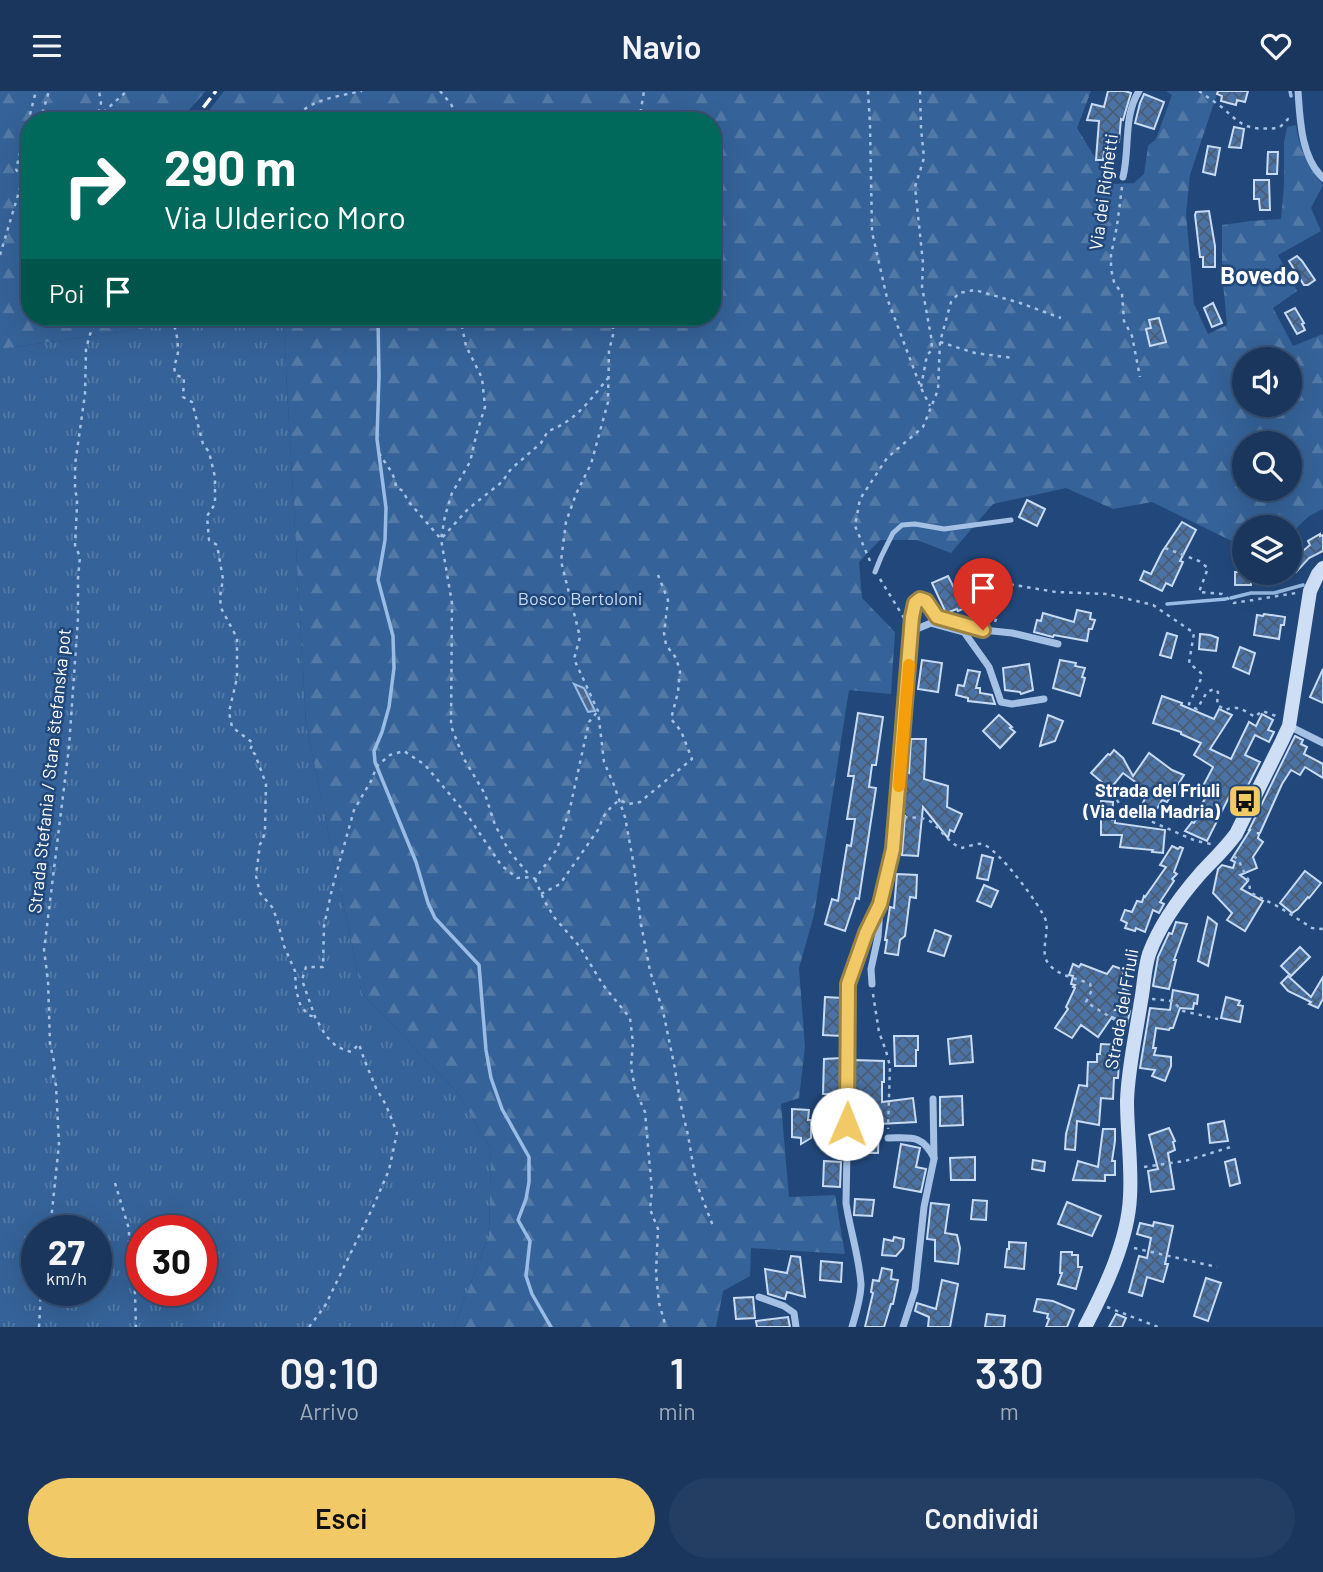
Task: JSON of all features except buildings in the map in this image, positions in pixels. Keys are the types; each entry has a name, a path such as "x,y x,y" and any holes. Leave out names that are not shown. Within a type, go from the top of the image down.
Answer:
{"main road":[{"name":"Strada del Friuli","path":"1085,1327 1098,1303 1121,1244 1130,1199 1127,1098 1149,956 1161,927 1183,894 1236,834 1289,723 1310,591 1323,568"}],"street":[{"name":"Via dei Righetti","path":"1123,177 1130,117 1139,91"},
{"path":"1298,91 1307,152 1323,178"},
{"path":"872,984 871,969 878,937 880,904 891,859 896,817 915,603 920,599 926,601 937,617 983,630 1058,644"},
{"path":"912,631 931,623 964,632 989,667 1001,702 1012,704 1044,699"},
{"path":"1289,723 1323,743"},
{"path":"852,1327 861,1284 846,1203 848,984 866,933 880,904"},
{"path":"903,1327 915,1290 924,1206 934,1159 933,1099"},
{"path":"888,1138 920,1140 928,1147 934,1159"},
{"path":"759,1297 785,1306 794,1313 796,1327"}],"lane":[{"path":"875,572 893,533 902,525 915,524 944,530 1012,520"}],"path":[{"path":"31,112 36,91"},
{"path":"43,112 50,91"},
{"path":"99,91 99,112"},
{"path":"105,112 127,91"},
{"path":"301,112 312,103 362,91"},
{"path":"440,91 454,112"},
{"path":"640,112 644,91"},
{"path":"868,91 872,232 887,298 921,388 931,407"},
{"path":"920,91 924,157 915,187 923,263 922,287 932,342 921,388"},
{"path":"1199,91 1239,123 1248,127 1279,128 1288,119"},
{"path":"21,150 16,169 21,176"},
{"name":"Via dei Righetti","path":"1123,177 1111,269 1114,282 1122,294 1124,321 1132,335 1140,377"},
{"path":"0,255 21,185"},
{"path":"912,631 875,572 855,526 860,499 887,458 923,427 938,390 940,342 951,302 959,293 975,290 1061,318"},
{"name":"Strada Stefania / Stara štefanska pot","path":"52,1215 59,1144 44,950 69,747 80,557 75,545 75,465 85,394 86,349 93,326"},
{"path":"175,326 178,351 173,368 176,375 184,378 183,397 192,402 215,477 215,504 208,516 209,540 217,545 223,579 221,608 237,638 237,678 229,712 232,727 253,743 250,750 256,754 266,784 265,831 260,844 256,876 260,893 272,907 277,919 284,946 295,971 300,1004 308,1015 315,1017"},
{"path":"462,326 466,346 482,378 485,407 471,462 452,493 441,539 452,603 451,726 464,759 485,794 495,825 509,851 533,878 554,917 580,947 603,985 629,1018 633,1043 631,1066 635,1089 645,1112 652,1191 650,1209 658,1229 656,1273 659,1303 666,1327"},
{"path":"613,326 609,351 608,402 591,464 566,522 561,561 580,637 574,659 598,711 604,762 625,817 650,971 663,1011 696,1182 713,1226"},
{"path":"940,342 975,353 1013,358"},
{"path":"441,539 468,509 502,482 511,469 541,443 548,431 558,428 590,403 608,378"},
{"path":"379,453 394,474 396,487 403,491 408,501 441,539"},
{"path":"1165,548 1199,561 1208,568 1199,592 1222,594 1234,603 1310,591"},
{"path":"619,800 629,804 640,802 692,759 681,731 671,719 680,671 676,658 666,645 664,633 668,600 658,575"},
{"path":"993,630 1009,584 1056,592 1107,594 1153,605 1194,633 1189,663 1201,673 1201,679 1189,704 1192,707 1197,709 1207,692 1214,689 1218,692 1217,705 1226,710 1238,707 1255,716 1262,711 1289,723"},
{"path":"533,878 556,849 570,808 589,722 598,711"},
{"path":"309,1327 324,1305 373,1207 389,1170 397,1133 359,1044 351,1052 337,1047 326,1036 315,1017 302,980 306,967 323,967 324,926 332,889 354,810 377,766 390,755 404,751 425,765 468,816 501,865 517,878 533,878"},
{"path":"1112,793 1123,809 1196,841 1226,848 1239,862 1253,894 1312,928 1323,929"},
{"path":"541,894 560,884 600,827 601,819 619,800"},
{"path":"896,817 924,818 931,821 941,834 961,848 980,843 985,845 1013,871 1043,913 1047,930 1044,952 1048,965 1058,972 1090,984 1092,990 1086,1002 1136,1031"},
{"path":"872,984 875,1018 890,1066 888,1138"},
{"path":"1142,998 1172,1001 1183,1011 1218,1019"},
{"path":"1130,1169 1185,1161 1234,1146"},
{"path":"115,1182 130,1229 136,1327"},
{"path":"1121,1244 1217,1267"},
{"path":"1098,1303 1158,1327"},
{"path":"39,1327 40,1306"}],"green space":[{"path":"0,91 206,91 187,112 21,112 21,326 162,326 0,349"},
{"name":"Bosco Bertoloni","path":"224,91 1091,91 1077,128 1111,184 1134,183 1144,174 1148,146 1156,139 1172,95 1166,91 1218,91 1190,175 1186,213 1194,304 1208,334 1227,325 1222,272 1222,225 1281,219 1284,143 1287,127 1296,125 1305,157 1323,185 1311,208 1321,231 1278,255 1297,291 1273,308 1293,346 1323,334 1323,509 1302,523 1302,515 1232,515 1232,541 1152,502 1113,509 1066,488 993,504 951,553 917,540 880,540 859,562 862,598 895,632 891,694 849,690 814,915 799,968 805,1047 799,1098 781,1104 789,1197 835,1195 845,1254 751,1248 750,1276 723,1291 716,1327 454,1327 489,1235 491,1149 457,1092 362,994 306,724 284,326 721,326 721,112 208,112"},
{"path":"162,326 284,326 306,724 362,994 457,1092 491,1149 489,1235 454,1327 0,1327 0,349"}],"water":[{"path":"574,684 584,688 595,711 588,712"}],"waterway":[{"path":"1290,91 1291,96"},
{"path":"378,326 377,439 386,508 385,540 378,580 393,636 394,668 389,707 374,751 375,762 416,862 435,918 479,965 491,1078 502,1109 529,1157 529,1182 518,1220 530,1241 526,1276 532,1294 551,1327"},
{"path":"1231,598 1251,593 1274,593 1303,585"},
{"path":"1167,604 1226,599"}],"railway":[{"path":"200,112 216,91"}],"slow traffic":[{"path":"899,786 909,665"}],"place":[{"name":"Strada del Friuli (Via della Madria)","path":"1245,801"}],"district":[{"name":"Bovedo","path":"1260,276"}],"route":[{"path":"847,1124 848,984 866,933 880,904 893,849 915,603 920,599 926,601 937,617 983,630"}]}
